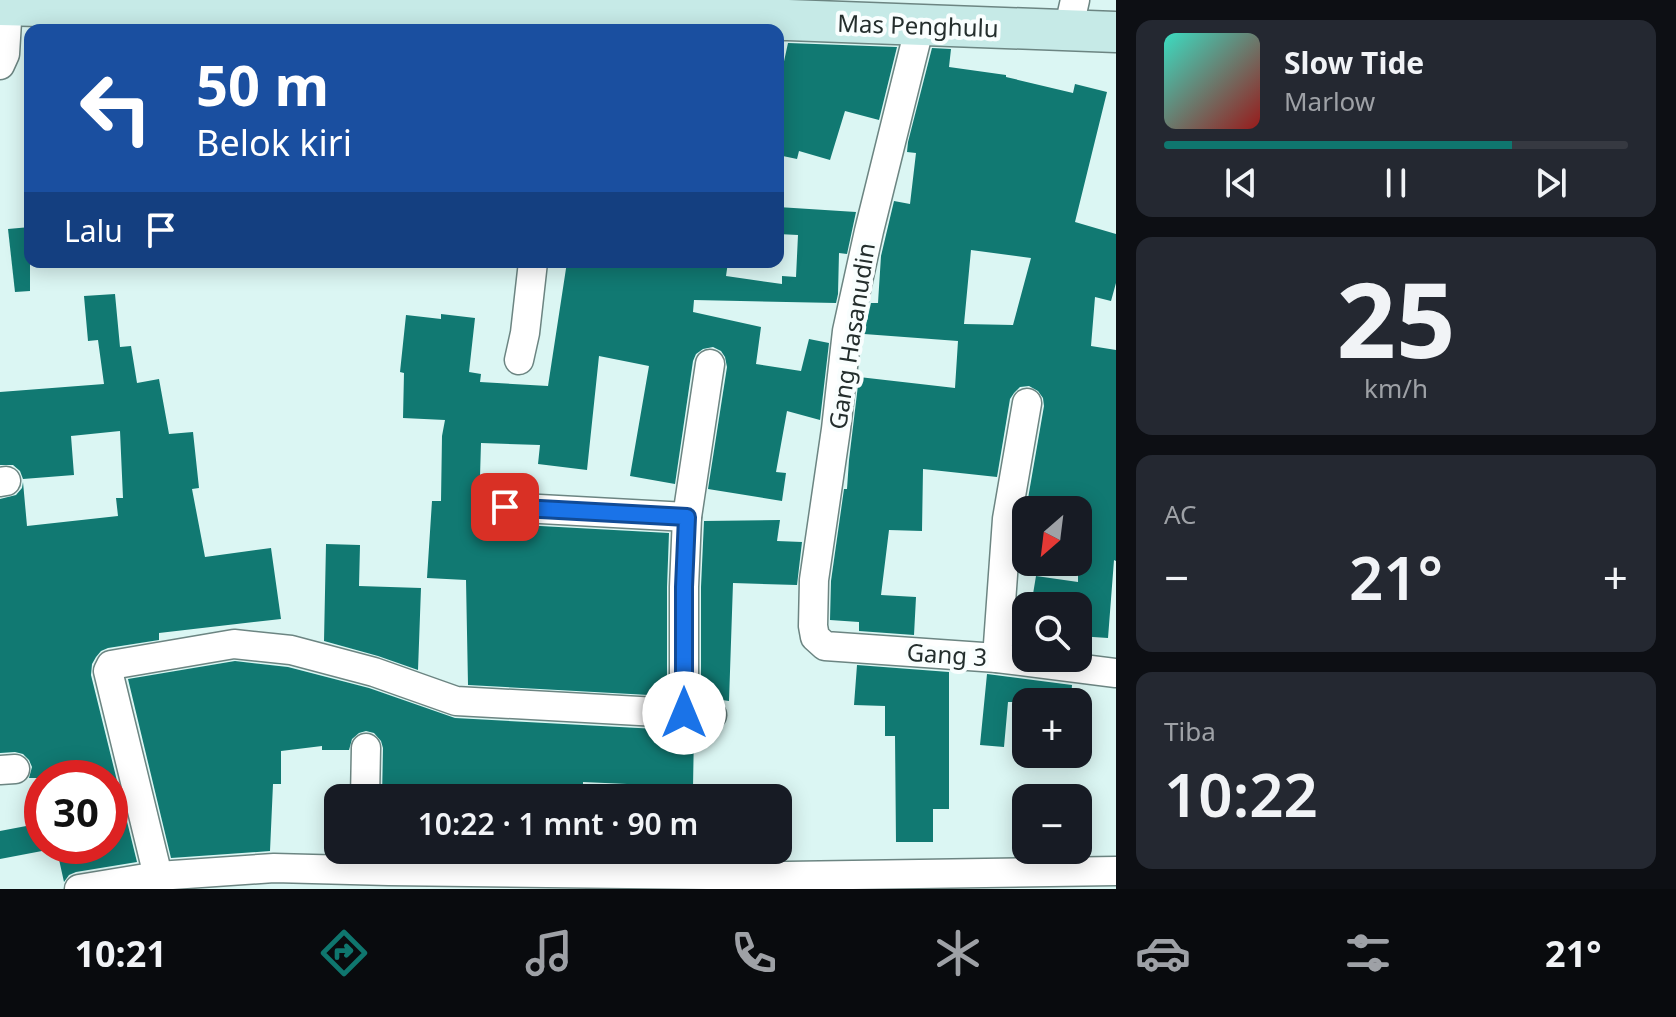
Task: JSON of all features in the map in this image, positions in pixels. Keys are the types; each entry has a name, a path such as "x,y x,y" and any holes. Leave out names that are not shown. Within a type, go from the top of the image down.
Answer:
{"street":[{"name":"Mas Penghulu","path":"6,16 163,20 498,9 563,17 791,10 920,25 1072,15 1116,32"},
{"path":"0,65 5,54 6,16"},
{"name":"Gang Hasanudin","path":"825,646 815,637 813,626 814,580 847,331 920,25"},
{"path":"519,360 532,268"},
{"path":"158,876 108,671 111,665 234,644 291,650 374,672 456,701 698,714 684,587 687,517 710,364"},
{"path":"997,658 1007,519 1027,403"},
{"path":"505,507 687,517"},
{"name":"Gang 3","path":"825,646 997,658 1116,673"},
{"path":"365,784 366,748"},
{"path":"79,889 158,876 324,864"},
{"path":"469,864 787,876 1116,871"}],"building":[{"path":"788,43 897,47 879,120 845,111 830,160 799,151 797,159 784,156 784,61"},
{"path":"932,48 951,49 949,67 1006,75 1073,93 1075,84 1107,92 1075,222 1116,234 1116,283 1111,301 1095,297 1091,346 1116,350 1116,561 1108,638 1092,637 1092,592 1033,592 1036,576 1078,582 1078,576 1092,576 1092,496 1028,496 1044,406 1038,391 1029,386 1020,387 1010,399 997,477 923,469 922,531 889,530 881,595 916,597 914,635 859,631 859,622 830,620 831,581 844,489 847,489 859,377 955,388 958,341 864,334 871,303 878,303 881,256 894,201 910,204 916,153 907,152","holes":["971,250 1031,258 1013,325 964,324"]},
{"path":"784,207 856,212 847,254 839,253 836,303 694,300 693,312 761,327 756,364 801,371 809,339 829,343 820,420 787,411 776,472 786,473 782,501 708,489 727,367 721,351 713,347 703,349 693,361 675,484 630,476 649,366 599,356 587,470 538,464 540,445 481,443 479,511 489,512 496,522 669,533 667,696 468,685 466,580 427,578 432,501 441,501 445,420 403,418 404,373 400,372 406,315 441,319 441,314 475,318 469,372 481,374 480,382 548,386 566,268 727,268 726,276 782,284 782,276 796,277 798,235 784,234"},
{"path":"24,228 24,268 30,268 30,291 15,292 8,229"},
{"path":"115,294 120,347 131,346 137,383 159,379 169,434 193,432 199,488 192,489 205,557 271,548 281,619 159,633 159,640 101,651 92,664 91,675 112,760 29,760 15,752 0,753 0,499 16,495 23,482 27,526 118,516 116,498 123,498 120,431 71,436 74,475 23,479 13,465 0,465 0,392 104,384 98,340 88,341 84,296"},
{"path":"780,520 777,541 802,542 797,585 733,583 729,701 701,697 704,521"},
{"path":"326,544 360,545 359,586 421,588 418,670 324,641"},
{"path":"235,661 288,667 369,688 455,718 694,731 693,784 382,784 381,741 374,733 366,731 352,739 349,750 322,750 322,746 281,751 281,784 273,784 270,851 171,858 128,679"},
{"path":"857,665 949,672 949,809 933,809 933,842 896,842 895,736 885,736 885,706 854,705"},
{"path":"987,674 1072,685 1072,688 1012,688 1004,747 980,745"},
{"path":"128,825 137,862 128,863"},
{"path":"24,826 24,854 0,859 0,831"},
{"path":"60,864 125,864 76,872 64,882"}],"route":[{"path":"505,507 687,517 684,713"}]}
